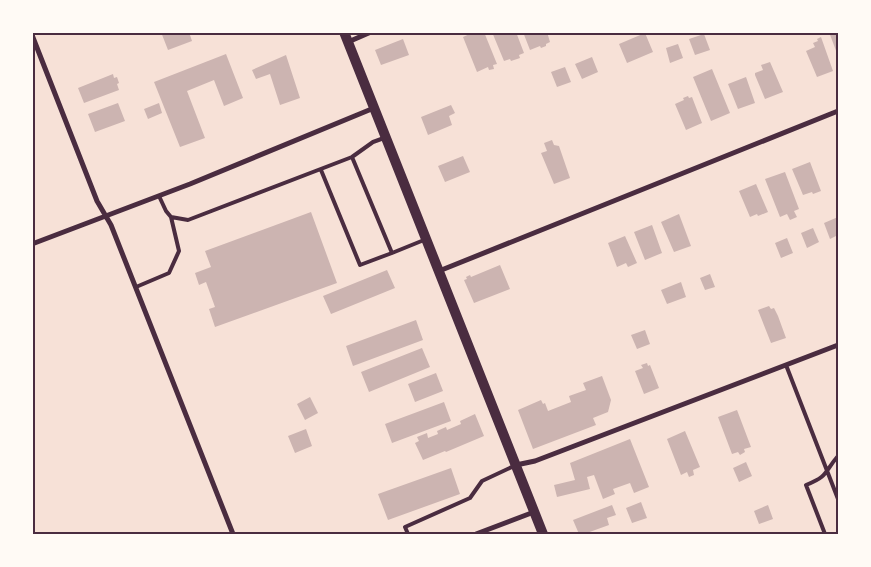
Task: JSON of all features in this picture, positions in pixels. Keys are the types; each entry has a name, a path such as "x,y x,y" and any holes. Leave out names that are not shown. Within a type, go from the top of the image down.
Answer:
{"main road":[{"path":"346,37 543,534"}],"street":[{"path":"346,37 371,32"},
{"path":"32,35 97,201 111,225 136,286 234,534"},
{"path":"32,244 159,196 374,108"},
{"path":"438,270 838,111"},
{"path":"516,466 535,461 838,344"},
{"path":"476,534 534,512"}],"lane":[{"path":"171,217 188,220 321,170 352,157 373,142 386,137"},
{"path":"352,157 392,253"},
{"path":"321,170 360,265 426,239"},
{"path":"136,286 169,273 179,251 171,217 159,196"},
{"path":"786,365 838,499"},
{"path":"825,534 806,485 820,479 828,472 838,456"},
{"path":"408,534 405,528 470,498 482,481 516,466"}],"building":[{"path":"161,32 189,32 192,41 168,50"},
{"path":"474,32 484,32 497,64 493,65 494,69 489,70 488,67 477,72 463,37"},
{"path":"492,32 516,32 524,53 519,55 520,58 504,61"},
{"path":"523,32 547,32 550,42 541,48 540,46 530,50"},
{"path":"829,32 838,32 838,56"},
{"path":"645,33 653,52 627,63 619,44"},
{"path":"704,34 710,50 695,55 689,39"},
{"path":"821,37 833,71 817,77 806,51 815,47 813,43"},
{"path":"403,39 409,55 381,65 375,50"},
{"path":"678,44 683,58 670,63 666,48"},
{"path":"226,54 243,98 224,106 214,80 187,91 205,138 180,147 154,82"},
{"path":"286,55 300,98 280,105 270,74 256,79 252,70"},
{"path":"592,57 598,72 582,79 575,64"},
{"path":"770,62 783,92 765,99 755,73 763,70 761,65"},
{"path":"565,67 571,82 557,87 551,72"},
{"path":"712,69 730,113 711,121 693,77"},
{"path":"113,74 114,78 117,77 119,90 84,103 78,88"},
{"path":"746,77 755,103 738,109 728,84"},
{"path":"688,96 689,98 692,97 702,123 686,130 675,104"},
{"path":"118,103 125,121 95,132 88,114"},
{"path":"159,103 162,113 148,119 144,109"},
{"path":"451,105 455,113 449,116 452,125 428,135 421,117"},
{"path":"552,140 554,145 559,146 570,178 554,184 541,153 547,151 544,143"},
{"path":"463,156 470,172 445,182 438,166"},
{"path":"810,162 821,191 803,195 792,169"},
{"path":"785,172 799,209 794,211 797,217 790,220 787,214 780,217 765,179"},
{"path":"756,184 768,212 750,217 739,191"},
{"path":"311,212 337,283 215,327 209,309 215,307 206,282 199,285 195,273 211,267 205,251"},
{"path":"679,214 691,246 674,252 661,222"},
{"path":"838,217 838,235 830,239 824,223"},
{"path":"652,225 662,253 645,260 634,232"},
{"path":"813,228 819,242 807,248 801,233"},
{"path":"625,236 637,263 628,267 626,263 617,267 608,243"},
{"path":"787,238 793,253 781,258 775,243"},
{"path":"500,265 510,289 474,303 464,280 467,279 466,277 470,275 471,277"},
{"path":"387,270 395,288 331,314 323,296"},
{"path":"710,274 715,287 705,290 700,278"},
{"path":"681,282 686,297 667,304 661,290"},
{"path":"769,306 771,309 774,308 786,338 771,343 758,310"},
{"path":"416,320 423,340 353,366 346,346"},
{"path":"645,330 650,344 637,349 631,335"},
{"path":"422,348 430,367 369,392 361,372"},
{"path":"647,363 648,366 650,365 659,388 644,394 635,371 643,368 641,365"},
{"path":"436,373 443,391 415,402 408,384"},
{"path":"602,376 611,400 608,412 593,418 596,425 533,449 518,410 541,400 543,404 545,403 548,411 571,402 569,396 586,390 583,383"},
{"path":"310,397 318,413 305,420 297,404"},
{"path":"444,402 451,421 392,443 385,424"},
{"path":"737,410 751,447 744,449 745,452 740,455 738,452 732,454 718,417"},
{"path":"475,414 484,436 423,460 415,443 419,441 417,437 427,433 428,438 438,434 437,431 446,427 447,430 461,424 460,421"},
{"path":"306,429 312,446 295,453 288,436"},
{"path":"685,431 700,467 693,470 694,475 689,477 687,472 681,475 667,439"},
{"path":"630,439 649,487 634,493 630,483 613,489 615,494 603,499 594,475 587,477 590,489 557,497 554,485 575,480 570,463"},
{"path":"746,462 752,476 739,482 733,468"},
{"path":"451,468 460,494 388,520 378,494"},
{"path":"641,502 647,518 632,523 626,508"},
{"path":"612,505 616,515 607,518 609,525 579,534 573,520"},
{"path":"768,505 773,519 759,524 754,511"}]}
